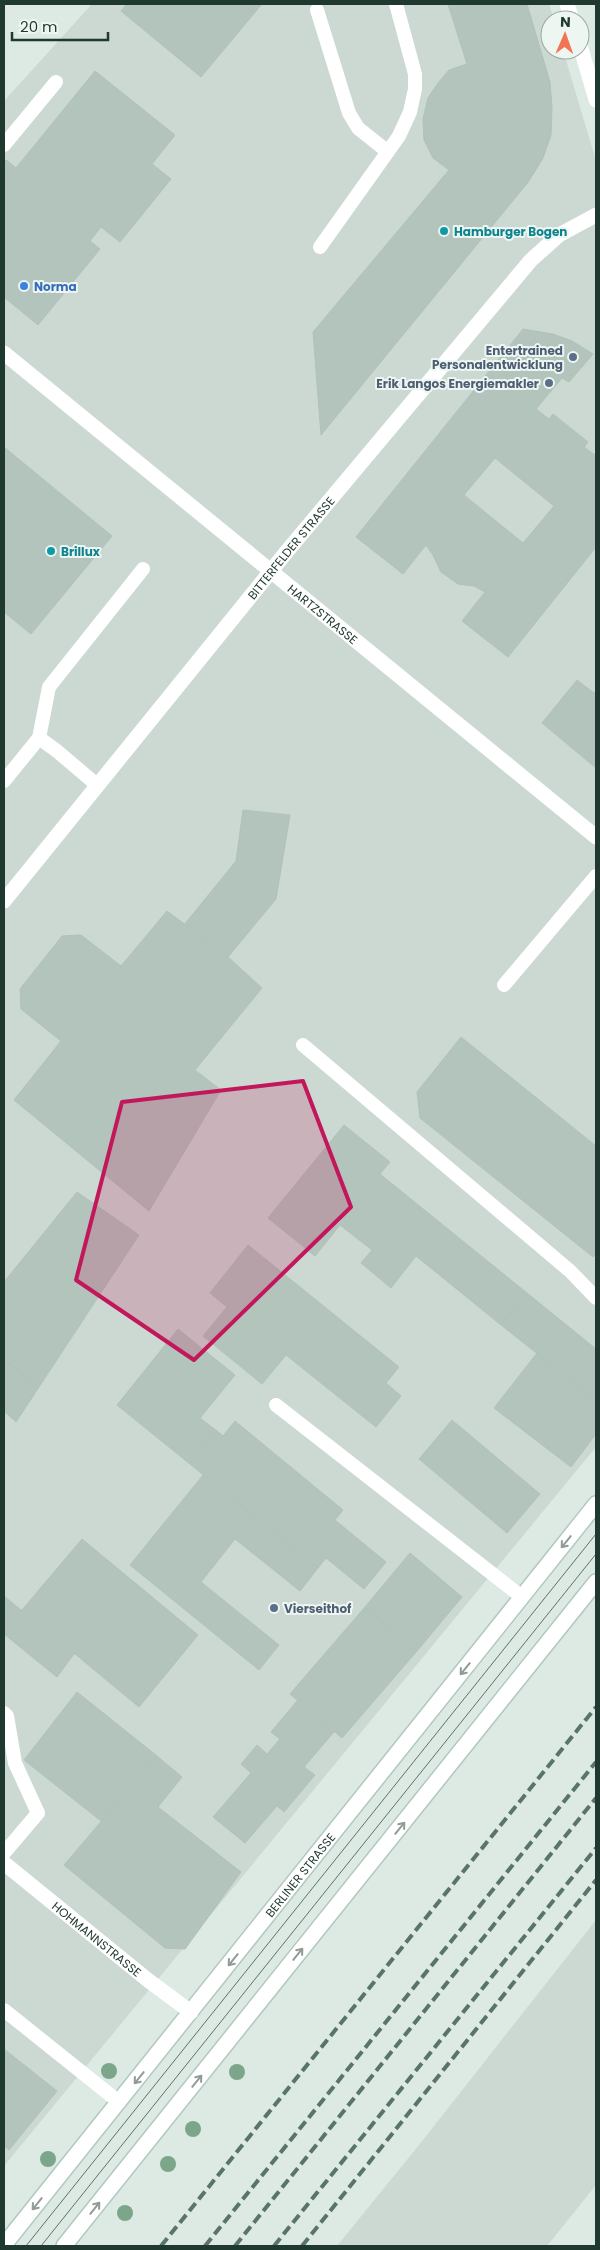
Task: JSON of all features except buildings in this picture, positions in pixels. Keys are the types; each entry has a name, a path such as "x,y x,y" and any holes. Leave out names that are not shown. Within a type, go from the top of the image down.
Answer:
{"street":[{"path":"585,60 594,83 596,100"},
{"name":"BITTERFELDER STRASSE","path":"4,901 271,571 531,260 559,235 596,215"},
{"name":"HARTZSTRASSE","path":"4,353 596,837"},
{"name":"BERLINER STRASSE","path":"4,2245 596,1504"},
{"path":"64,2246 596,1582"},
{"name":"HOHMANNSTRASSE","path":"4,1863 149,1981 191,2012"}],"lane":[{"path":"320,247 399,136 410,112 415,89 415,74 396,4"},
{"path":"318,10 349,112 358,128 388,152"},
{"path":"4,145 56,82"},
{"path":"4,781 39,738 49,687 143,569"},
{"path":"39,738 97,785"},
{"path":"504,985 596,876"},
{"path":"303,1045 570,1271 596,1298"},
{"path":"276,1405 522,1597"},
{"path":"4,1713 7,1716 15,1763 38,1812 4,1853"},
{"path":"4,2010 119,2102"}],"highlighted area":[{"path":"303,1081 351,1207 194,1360 76,1280 122,1102"}],"shaded area":[{"path":"92,4 549,4 551,10 540,10 540,60 566,60 596,161 596,1447 4,2166 4,101"},
{"path":"596,1920 596,2185 547,2246 337,2246 419,2145"}],"tram line":[{"path":"26,2246 596,1534"},
{"path":"41,2246 596,1554"}],"railway":[{"path":"161,2246 596,1707"},
{"path":"205,2246 596,1762"},
{"path":"235,2246 596,1798"},
{"path":"274,2246 596,1848"},
{"path":"302,2246 596,1880"}],"place":[{"name":"Hamburger Bogen","path":"444,231"},
{"name":"Norma","path":"24,286"},
{"name":"Entertrained Personalentwicklung","path":"573,357"},
{"name":"Erik Langos Energiemakler","path":"549,383"},
{"name":"Brillux","path":"51,551"},
{"name":"Vierseithof","path":"274,1608"}]}
